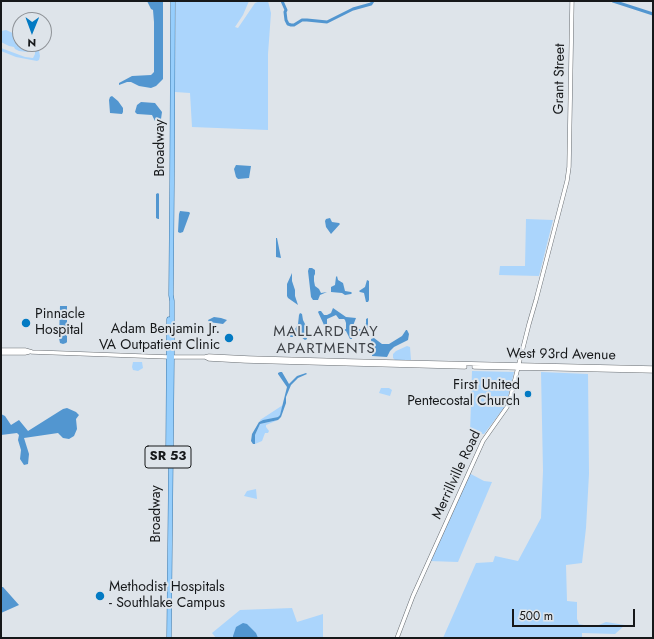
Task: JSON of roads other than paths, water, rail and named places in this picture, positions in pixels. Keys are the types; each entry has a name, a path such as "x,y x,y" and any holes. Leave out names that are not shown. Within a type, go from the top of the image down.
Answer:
{"main road":[{"name":"Broadway","path":"168,638 173,1"}],"street":[{"name":"Grant Street","path":"570,158 572,1"},
{"name":"Merrillville Road","path":"396,638 416,589 483,440 509,403 567,181 570,158"},
{"name":"West 93rd Avenue","path":"1,351 25,350 32,352 170,357 209,356 518,367 653,369"}],"waterway":[{"path":"282,1 286,10 286,20 288,24 291,25 294,25 302,20 327,22 353,9 371,4 373,1"},
{"path":"613,1 653,14"}],"place":[{"name":"Pinnacle Hospital","path":"26,323"},
{"name":"Adam Benjamin Jr. VA Outpatient Clinic","path":"229,338"},
{"name":"First United Pentecostal Church","path":"528,394"},
{"name":"Methodist Hospitals - Southlake Campus","path":"100,596"}],"district":[{"name":"MALLARD BAY APARTMENTS","path":"326,340"}]}
